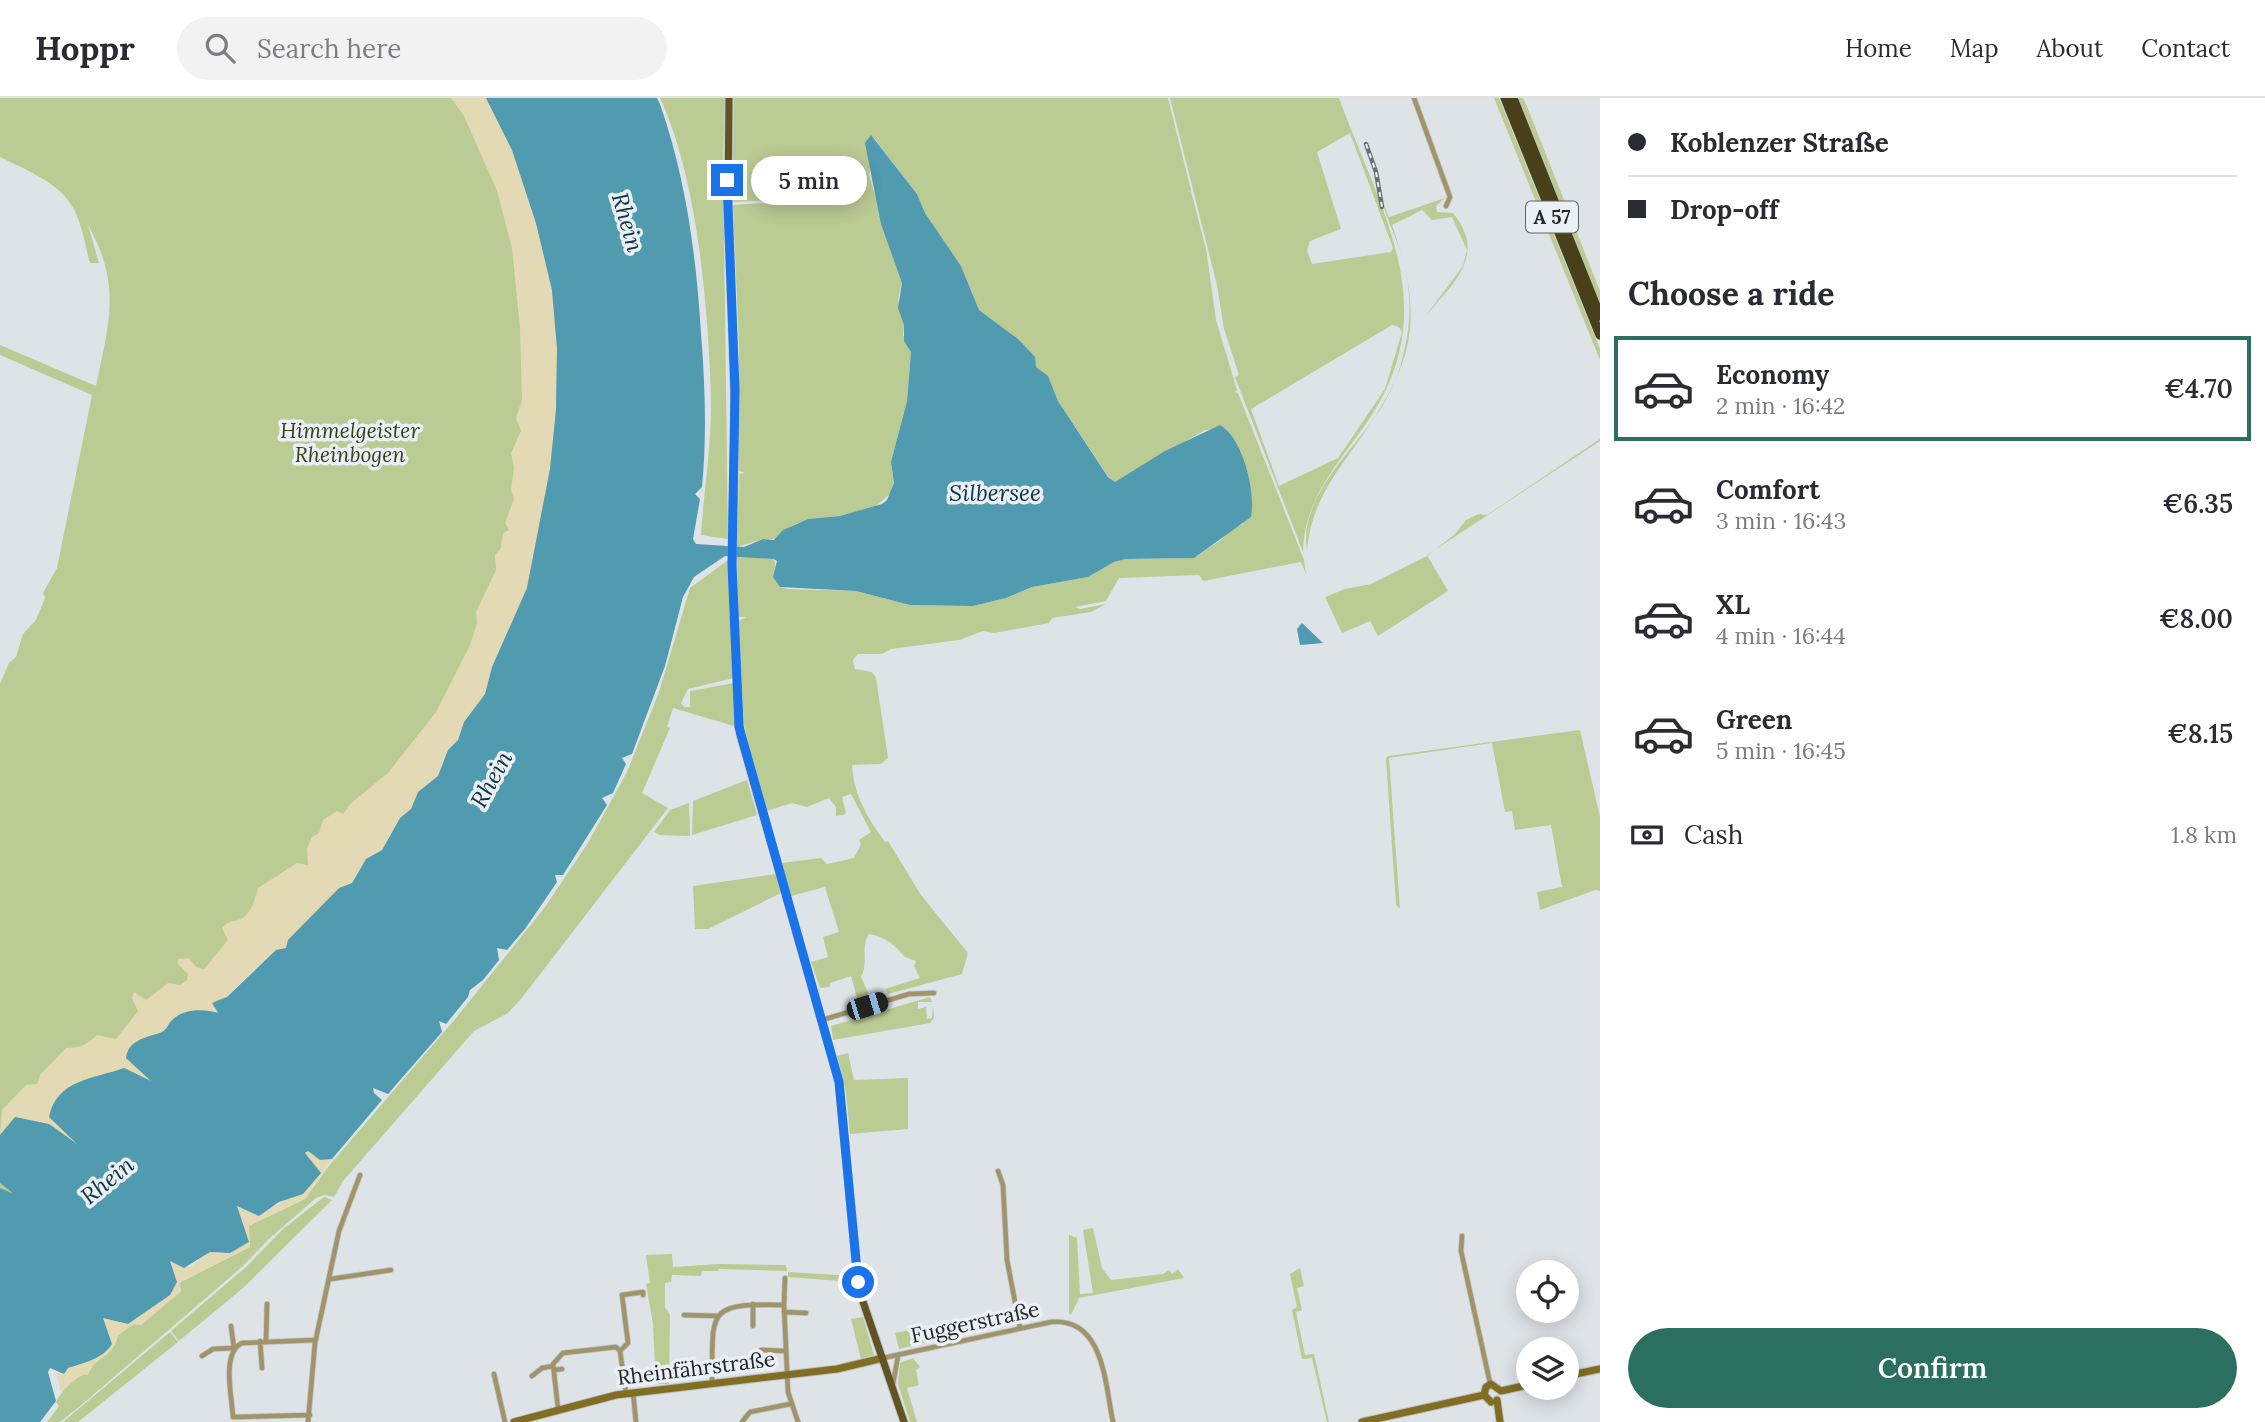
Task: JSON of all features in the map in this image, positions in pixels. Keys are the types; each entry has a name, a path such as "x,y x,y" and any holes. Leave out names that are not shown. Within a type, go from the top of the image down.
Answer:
{"highway":[{"name":"A 57","path":"1505,98 1600,335"},
{"name":"A 57","path":"1513,98 1600,316"}],"main road":[{"path":"729,98 728,204 735,410 732,565 739,727 840,1091 859,1290 904,1422"}],"street":[{"path":"1414,98 1450,197 1446,206"},
{"path":"822,1020 909,994 934,993"},
{"path":"998,1171 1003,1180 1007,1260 1020,1328"},
{"path":"309,1422 316,1340 340,1227 360,1175"},
{"path":"1462,1236 1461,1251 1491,1384 1501,1391"},
{"path":"331,1279 391,1270"},
{"path":"785,1278 787,1375 790,1404 798,1422"},
{"path":"620,1351 628,1346 622,1294 643,1292 643,1295"},
{"path":"262,1368 267,1304"},
{"path":"753,1304 753,1326"},
{"path":"712,1384 713,1332 718,1316 733,1305 753,1304 806,1312"},
{"path":"684,1315 718,1316"},
{"name":"Fuggerstraße","path":"883,1358 1064,1321 1087,1332 1097,1351 1113,1422"},
{"path":"231,1326 234,1348 230,1359 233,1417 310,1415"},
{"path":"202,1356 213,1349 234,1348 240,1343 316,1340"},
{"path":"558,1408 553,1368 555,1360 563,1353 615,1347 620,1351 636,1422"},
{"path":"761,1350 785,1351"},
{"name":"Fuggerstraße","path":"893,1388 894,1365 899,1355"},
{"name":"Rheinfährstraße","path":"514,1422 558,1408 629,1393 837,1369 883,1358"},
{"path":"532,1376 542,1367 562,1369"},
{"path":"1579,1373 1600,1369"},
{"path":"494,1374 505,1422"},
{"path":"1484,1395 1486,1387 1491,1384"},
{"path":"1498,1422 1494,1401 1501,1391 1516,1388"},
{"path":"1362,1422 1484,1395 1494,1401"},
{"path":"742,1422 750,1412 790,1404"},
{"path":"546,1412 549,1422"}],"green space":[{"name":"Himmelgeister Rheinbogen","path":"0,98 549,98 601,503 0,1293 0,684 9,663 16,657 23,634 36,620 45,598 43,593 57,568 92,395 0,355 0,345 96,386 110,304 105,267 88,225 99,263 90,263 78,219 66,197 40,177 0,157"},
{"path":"660,98 725,98 723,157 728,539 701,535 711,414 704,284 684,167"},
{"path":"734,98 1168,98 1191,190 1188,192 1191,191 1206,249 1216,320 1237,390 1235,392 1238,393 1304,560 1306,574 1301,562 1203,581 1199,575 1119,578 1106,601 1075,607 1080,609 1106,604 1091,612 1052,618 1049,623 994,633 983,631 959,640 891,649 882,654 858,654 853,660 855,669 872,672 876,678 888,758 881,764 852,765 862,806 885,842 888,841 921,895 968,953 962,974 888,994 885,989 920,978 914,966 916,961 905,957 885,939 869,934 861,977 868,992 866,1000 858,1002 851,976 830,983 830,987 820,988 811,962 828,957 823,937 839,932 825,887 791,896 782,863 821,858 827,864 854,858 861,844 859,840 871,832 851,794 842,797 846,813 843,815 836,816 836,807 829,798 807,807 792,803 766,811 744,726 738,621 747,617 738,617 737,555 774,559 780,587 788,589 856,591 910,605 973,606 1006,598 1032,587 1088,577 1114,562 1126,559 1194,558 1222,539 1228,531 1243,524 1252,506 1241,453 1225,428 1205,430 1115,482 1108,476 1058,401 1048,377 1036,367 1018,339 979,310 961,266 925,213 917,194 874,138 869,175 902,283 898,298 904,325 903,335 911,352 907,401 891,462 894,483 890,494 875,507 840,516 808,519 780,533 777,539 763,539 737,547 739,474 745,473 739,471 739,346 733,205 831,199 837,194 829,187 820,198 732,202"},
{"path":"1170,98 1339,98 1387,222 1398,262 1404,301 1402,332 1399,327 1392,325 1251,409 1279,486 1338,458 1385,389 1402,333 1401,342 1389,383 1365,425 1333,469 1315,500 1305,533 1303,552 1235,377 1239,375 1224,329 1217,285","holes":["1350,133 1393,248 1391,252 1312,264 1307,250 1310,241 1341,229 1317,152"]},
{"path":"1494,98 1499,98 1600,349 1600,360"},
{"path":"1518,98 1523,98 1528,109 1600,291 1600,304"},
{"path":"1381,197 1389,217 1445,198 1436,206 1437,212 1453,213 1463,229 1467,250 1452,217 1432,220 1422,210 1392,225 1398,245"},
{"path":"1463,266 1453,284 1422,321"},
{"path":"1408,285 1411,319 1407,345 1397,377 1410,309"},
{"path":"1372,421 1321,498 1312,522 1307,550 1311,511 1320,492"},
{"path":"1600,439 1600,441 1435,550 1455,534 1466,520 1478,514 1487,515"},
{"path":"1427,556 1448,591 1378,636 1370,621 1342,633 1325,597 1345,589 1371,584"},
{"path":"728,560 734,678 688,689 681,703 684,707 690,707 690,691 734,683 738,737 745,764 734,726 673,708 667,727 670,728 642,793 668,808 521,999 508,1013 474,1031 343,1181 334,1197 325,1195 316,1198 243,1266 79,1407 60,1422 47,1422 59,1406 56,1402 65,1389 78,1377 88,1374 112,1349 117,1336 133,1324 141,1325 181,1291 179,1283 250,1247 248,1226 305,1199 328,1167 456,1018 545,907 588,843 627,772 659,692 690,588"},
{"path":"1580,730 1600,817 1600,891 1595,890 1540,910 1537,892 1562,887 1551,825 1515,830 1512,811 1505,812 1492,743 1389,758 1400,909 1396,905 1386,758 1388,756"},
{"path":"747,780 757,815 692,835 693,801"},
{"path":"689,803 690,836 660,835 654,832 670,810"},
{"path":"776,874 781,893 708,929 695,929 693,886"},
{"path":"930,997 932,1002 918,1002 918,1009 926,1007 927,1019 932,1018 933,1005 934,1018 930,1023 833,1040 831,1026"},
{"path":"848,1053 854,1080 908,1078 908,1129 850,1134 846,1092 837,1056"},
{"path":"324,1197 332,1200 243,1288 179,1341 171,1331 246,1267 283,1229"},
{"path":"1093,1228 1102,1268 1111,1280 1163,1274 1169,1270 1172,1274 1178,1269 1184,1278 1079,1298 1071,1315 1069,1235 1077,1238 1080,1294 1093,1293 1083,1230"},
{"path":"672,1254 673,1267 719,1264 786,1265 787,1271 719,1269 702,1271 701,1276 672,1275 671,1282 665,1283 665,1307 670,1315 669,1384 656,1384 653,1324 646,1284 650,1283 646,1255"},
{"path":"1300,1268 1304,1286 1297,1288 1302,1310 1296,1312 1305,1355 1314,1354 1329,1422 1312,1358 1302,1359 1292,1310 1297,1307 1290,1274"},
{"path":"788,1272 854,1276 854,1282 788,1277"},
{"path":"863,1317 874,1355 861,1359 851,1319"},
{"path":"924,1327 938,1331 940,1339 899,1349 895,1333"},
{"path":"170,1332 178,1342 78,1422 63,1422"},
{"path":"913,1358 920,1367 916,1370 919,1385 907,1388 917,1422 910,1422 898,1384 900,1363"}],"sand":[{"path":"451,98 486,98 512,150 536,223 552,290 557,348 556,410 550,469 527,588 492,667 485,694 464,722 458,740 448,750 438,776 418,792 411,809 400,818 381,850 371,855 352,883 339,888 286,949 263,961 226,997 215,1001 218,1013 200,1011 182,1014 162,1032 133,1047 126,1058 151,1081 124,1068 66,1088 49,1117 77,1144 53,1126 16,1117 0,1135 2,1110 26,1085 37,1084 40,1075 66,1048 84,1045 97,1035 116,1039 138,1011 132,998 134,992 146,1000 168,983 180,985 187,980 188,974 178,964 178,959 189,958 196,967 204,969 228,940 222,928 248,912 258,888 297,863 308,865 307,849 312,837 319,833 323,820 337,811 343,814 350,804 388,773 436,712 470,645 477,623 476,612 496,570 495,555 501,548 503,533 509,530 505,523 514,499 511,490 514,468 511,453 521,431 516,418 522,400 520,328 512,248 497,191 464,116"},
{"path":"308,1151 320,1160 332,1159 305,1199 249,1226 250,1247 179,1283 181,1291 141,1325 133,1324 118,1336 112,1349 95,1364 88,1375 81,1375 61,1392 56,1373 64,1374 68,1368 112,1344 103,1318 128,1324 156,1304 177,1282 170,1261 190,1267 210,1252 230,1253 236,1206 259,1216 298,1193 312,1181 320,1173 305,1153"}],"water":[{"path":"486,98 657,98 660,104 683,189 699,304 705,429 702,487 695,494 700,499 693,539 696,544 744,547 763,539 774,540 783,530 808,519 840,516 882,504 887,500 894,483 891,462 907,401 911,352 904,341 904,325 898,308 902,283 881,224 865,143 871,135 917,194 925,213 961,266 979,310 1018,339 1035,357 1036,367 1048,376 1058,401 1108,477 1115,482 1165,451 1220,425 1235,441 1246,466 1252,494 1251,517 1194,558 1126,559 1114,562 1088,577 1032,587 1006,598 973,606 910,605 856,591 780,587 773,577 777,561 774,559 725,556 694,577 683,597 665,666 632,754 622,758 626,764 613,793 602,798 607,805 563,875 555,875 557,882 525,929 507,950 497,948 499,960 483,980 470,990 468,997 446,1024 439,1021 442,1032 388,1094 373,1088 374,1093 382,1100 332,1159 320,1160 308,1151 305,1153 321,1173 303,1194 279,1202 259,1216 237,1206 249,1242 230,1253 210,1252 184,1268 170,1261 177,1282 170,1295 128,1324 103,1318 112,1344 98,1357 68,1368 64,1374 50,1368 48,1372 56,1401 40,1422 0,1422 0,1188 14,1194 0,1183 0,1135 15,1117 49,1124 77,1144 49,1117 53,1104 60,1095 78,1082 124,1068 151,1081 126,1058 134,1043 162,1032 171,1021 182,1014 200,1010 218,1013 212,1003 227,997 276,950 286,948 288,940 339,888 352,883 366,859 382,850 400,818 411,809 418,792 438,776 448,750 458,740 464,722 485,694 492,667 527,588 550,469 556,410 557,348 552,290 536,223 512,150"},
{"path":"1302,623 1323,643 1300,645 1297,629"}],"railway":[{"path":"1366,144 1376,172 1382,207"}],"route":[{"path":"727,180 735,389 732,565 739,727 839,1082 858,1282"}],"water label":[{"name":"Rhein","path":"628,222"},
{"name":"Silbersee","path":"995,492"},
{"name":"Rhein","path":"491,779"},
{"name":"Rhein","path":"107,1180"}]}
